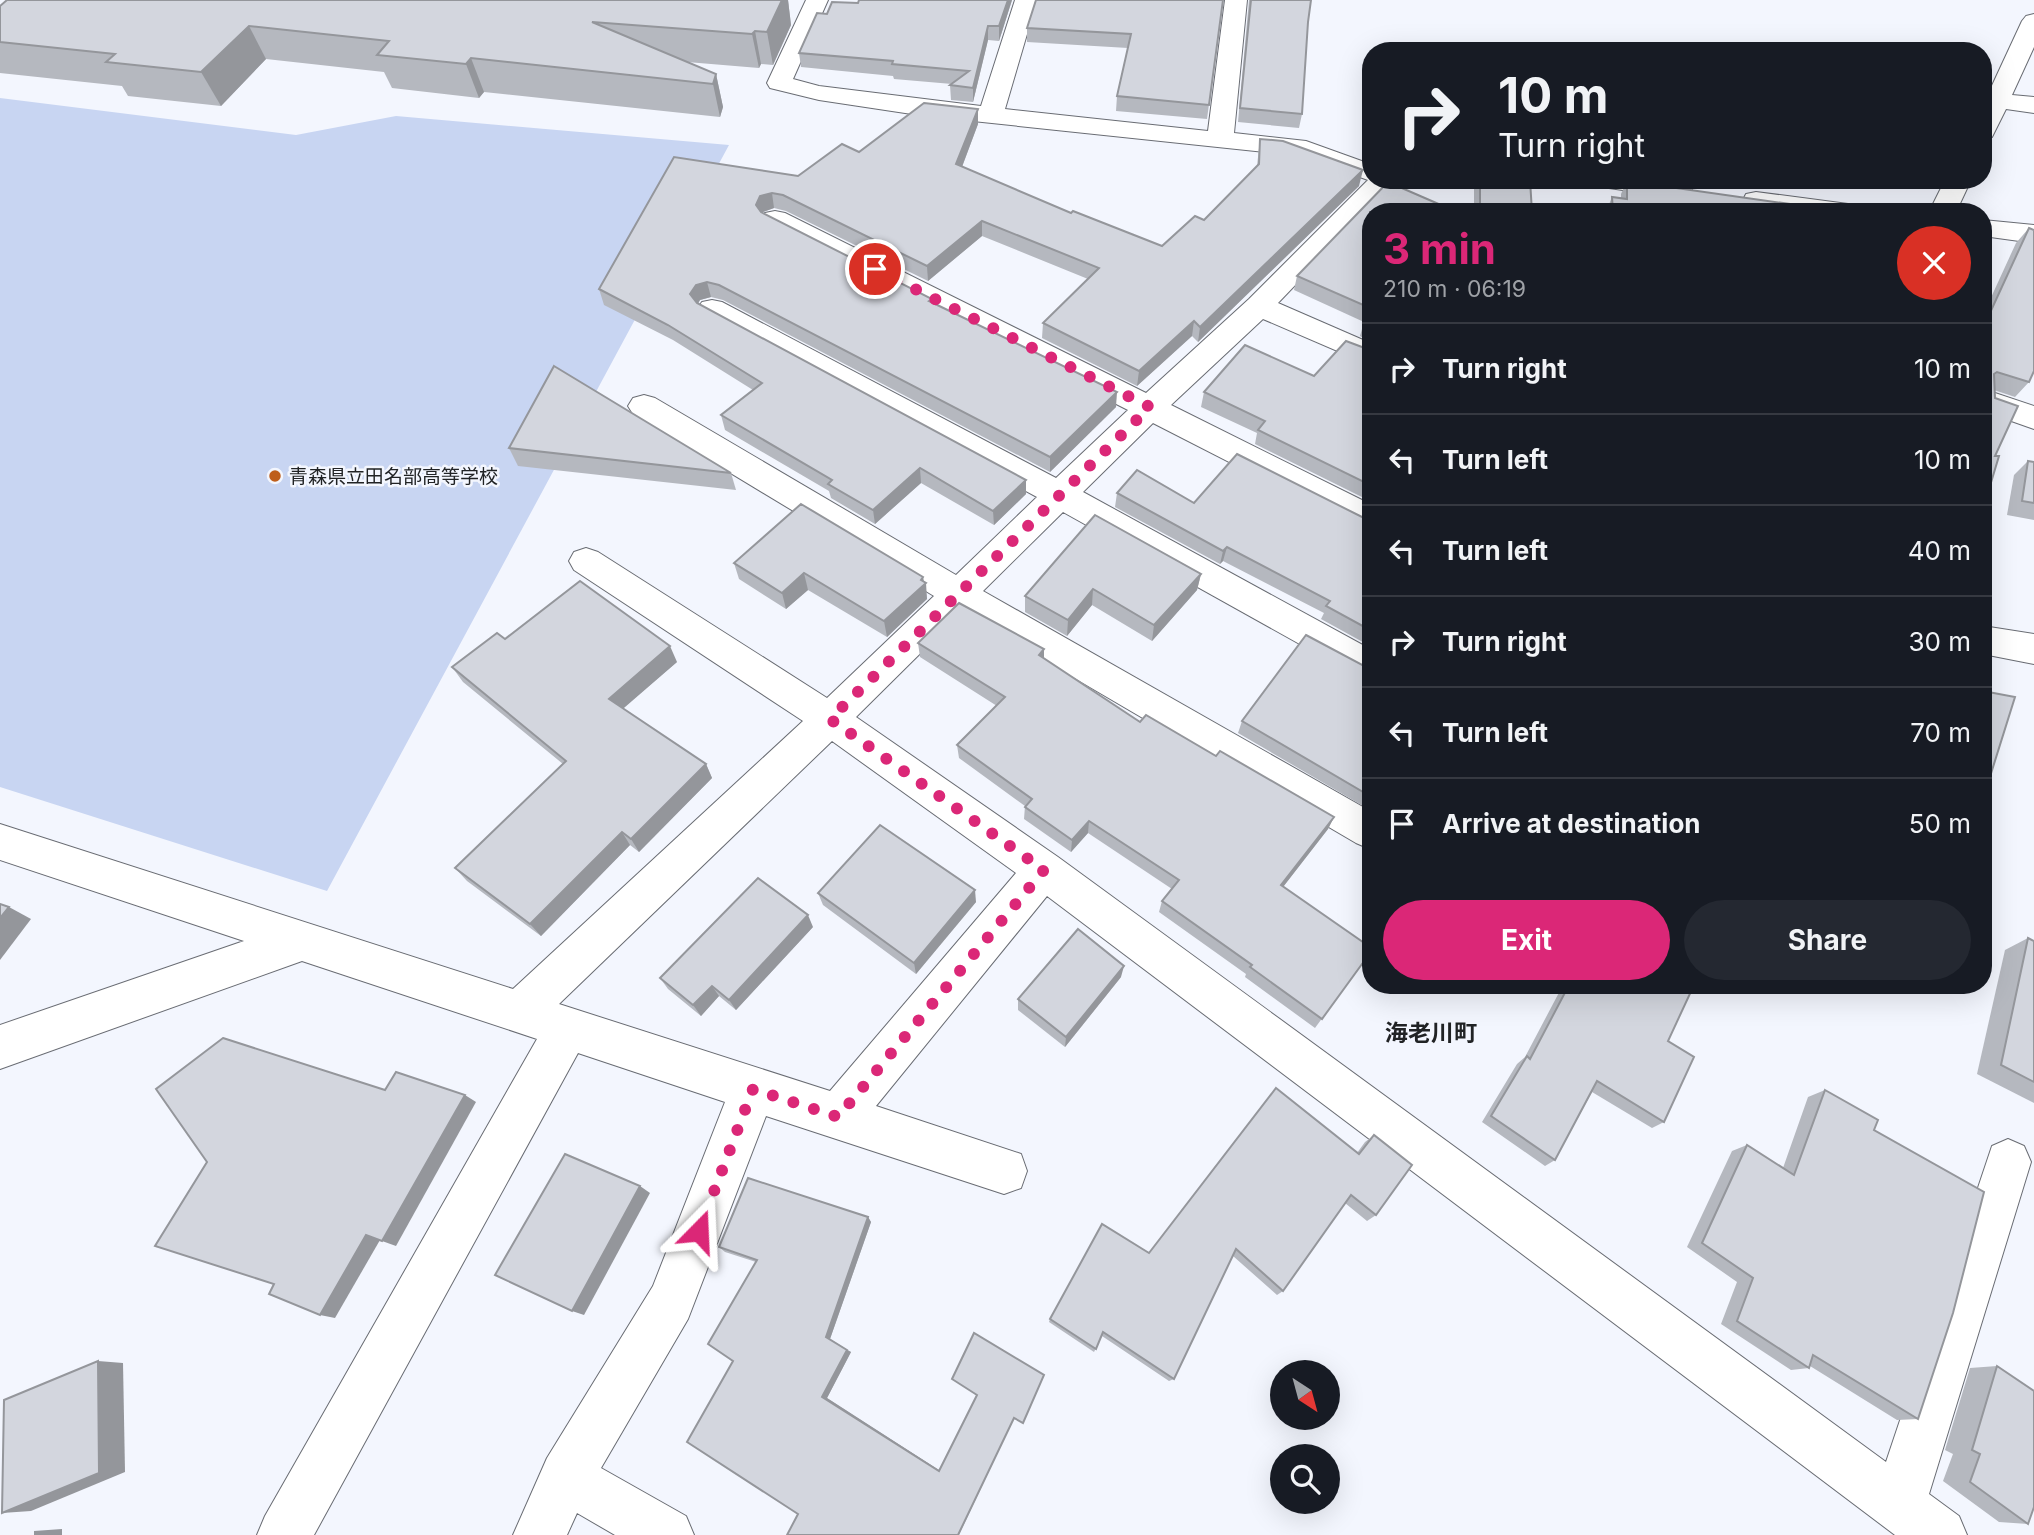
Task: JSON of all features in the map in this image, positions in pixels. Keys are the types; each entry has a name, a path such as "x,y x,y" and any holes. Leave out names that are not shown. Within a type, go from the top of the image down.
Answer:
{"street":[{"path":"817,0 779,83 819,93 1306,149 1362,170"},
{"path":"991,114 1026,0"},
{"path":"1220,141 1237,0"},
{"path":"1992,115 2034,21"},
{"path":"1999,101 2034,105"},
{"path":"518,1014 830,719 1150,407 1259,306 1373,189"},
{"path":"1677,189 1782,203"},
{"path":"775,219 1362,515"},
{"path":"1992,229 2034,234"},
{"path":"1259,306 1362,351"},
{"path":"712,309 1060,495 1362,662"},
{"path":"1992,403 2034,418"},
{"path":"644,406 959,594 1362,826"},
{"path":"586,561 830,719 1044,870 1940,1535"},
{"path":"1992,642 2034,649"},
{"path":"0,842 518,1014 1004,1171"},
{"path":"838,1117 1044,870"},
{"path":"0,1047 300,942"},
{"path":"284,1535 567,1030"},
{"path":"540,1535 566,1477 671,1302 753,1089"},
{"path":"1899,1504 2008,1162"},
{"path":"566,1477 667,1535"}],"shaded area":[{"name":"青森県立田名部高等学校","path":"0,98 296,135 396,116 729,145 327,891 0,787"}],"building":[{"path":"7,0 782,0 767,32 755,31 752,34 592,22 716,74 713,84 471,58 466,64 377,55 389,41 249,26 201,72 106,62 115,54 0,42 0,6"},
{"path":"859,0 1008,0 999,26 988,26 973,88 950,85 969,71 799,53 817,13 827,14 832,2 858,3"},
{"path":"1036,0 1223,0 1209,105 1117,96 1131,34 1027,28"},
{"path":"1251,0 1311,0 1302,114 1240,108"},
{"path":"924,103 978,109 956,164 1071,213 1073,211 1162,246 1195,216 1204,220 1259,164 1260,139 1283,141 1362,171 1200,327 1194,321 1139,371 1043,323 1099,268 982,221 927,266 783,195 772,193 760,196 756,205 761,212 932,299 929,301 1117,392 1050,457 719,285 707,282 696,285 690,294 697,303 1026,480 993,511 920,468 873,510 828,484 832,480 721,415 762,383 668,325 599,289 674,157 798,176 842,144 859,152"},
{"path":"1381,189 1404,189 1436,203 1368,203"},
{"path":"1480,189 1531,189 1531,203 1480,203"},
{"path":"1627,189 1684,189 1782,203 1612,203 1612,197 1627,199"},
{"path":"1362,209 1362,304 1297,276"},
{"path":"2029,228 2034,230 2034,371 2029,382 1997,372 1994,374 1995,398 2018,406 1995,456 1999,456 1992,479 1992,308"},
{"path":"1346,341 1362,347 1362,481 1258,430 1265,421 1204,392 1245,345 1314,376"},
{"path":"554,366 731,473 509,448"},
{"path":"1237,454 1362,517 1362,626 1326,606 1330,601 1227,547 1223,551 1117,493 1137,470 1194,503"},
{"path":"2028,461 2034,462 2034,503 2022,501"},
{"path":"801,504 923,577 921,580 926,583 884,621 804,573 782,593 734,563"},
{"path":"1095,515 1201,574 1154,625 1093,589 1068,620 1025,596"},
{"path":"580,581 670,646 609,699 706,764 631,839 622,832 530,924 455,868 566,761 452,667 497,633 505,639"},
{"path":"959,603 1044,649 1039,655 1140,722 1146,715 1216,756 1220,751 1334,817 1281,885 1362,941 1362,964 1322,1019 1162,901 1179,880 1089,821 1072,840 1025,807 1032,799 957,745 1005,697 918,643"},
{"path":"1306,635 1362,665 1362,791 1242,721"},
{"path":"1992,693 2015,697 1992,770"},
{"path":"880,825 975,890 914,963 818,893"},
{"path":"758,878 808,915 729,1000 712,986 693,1005 660,978"},
{"path":"0,904 9,907 0,918"},
{"path":"1078,929 1124,966 1066,1037 1018,999"},
{"path":"2028,938 2034,941 2034,1082 2001,1065"},
{"path":"1564,994 1690,994 1668,1041 1694,1057 1664,1122 1597,1081 1555,1160 1491,1116 1527,1056 1530,1059"},
{"path":"223,1038 385,1090 396,1072 465,1095 382,1241 366,1235 320,1315 269,1294 274,1284 155,1246 207,1162 156,1089"},
{"path":"1276,1088 1359,1154 1374,1135 1412,1165 1376,1215 1351,1195 1283,1291 1236,1249 1174,1379 1103,1332 1096,1349 1050,1319 1102,1224 1149,1253"},
{"path":"1825,1090 1878,1120 1874,1130 1984,1192 1953,1313 1918,1419 1813,1355 1809,1368 1737,1321 1753,1278 1702,1243 1747,1145 1794,1175"},
{"path":"565,1154 640,1186 572,1311 495,1275"},
{"path":"748,1178 868,1217 826,1337 847,1350 822,1397 939,1471 977,1395 952,1379 974,1333 1044,1375 1023,1423 1014,1418 958,1535 787,1535 798,1514 687,1442 733,1361 708,1344 757,1260 719,1247"},
{"path":"98,1361 99,1473 2,1513 4,1400"},
{"path":"1997,1366 2034,1391 2034,1507 2028,1524 1970,1482 1980,1454 1972,1450"}],"place":[{"name":"青森県立田名部高等学校","path":"275,476"}],"district":[{"name":"海老川町","path":"1431,1033"}],"route":[{"path":"699,1231 753,1089 838,1117 1044,870 830,719 1150,407 875,269"}]}
